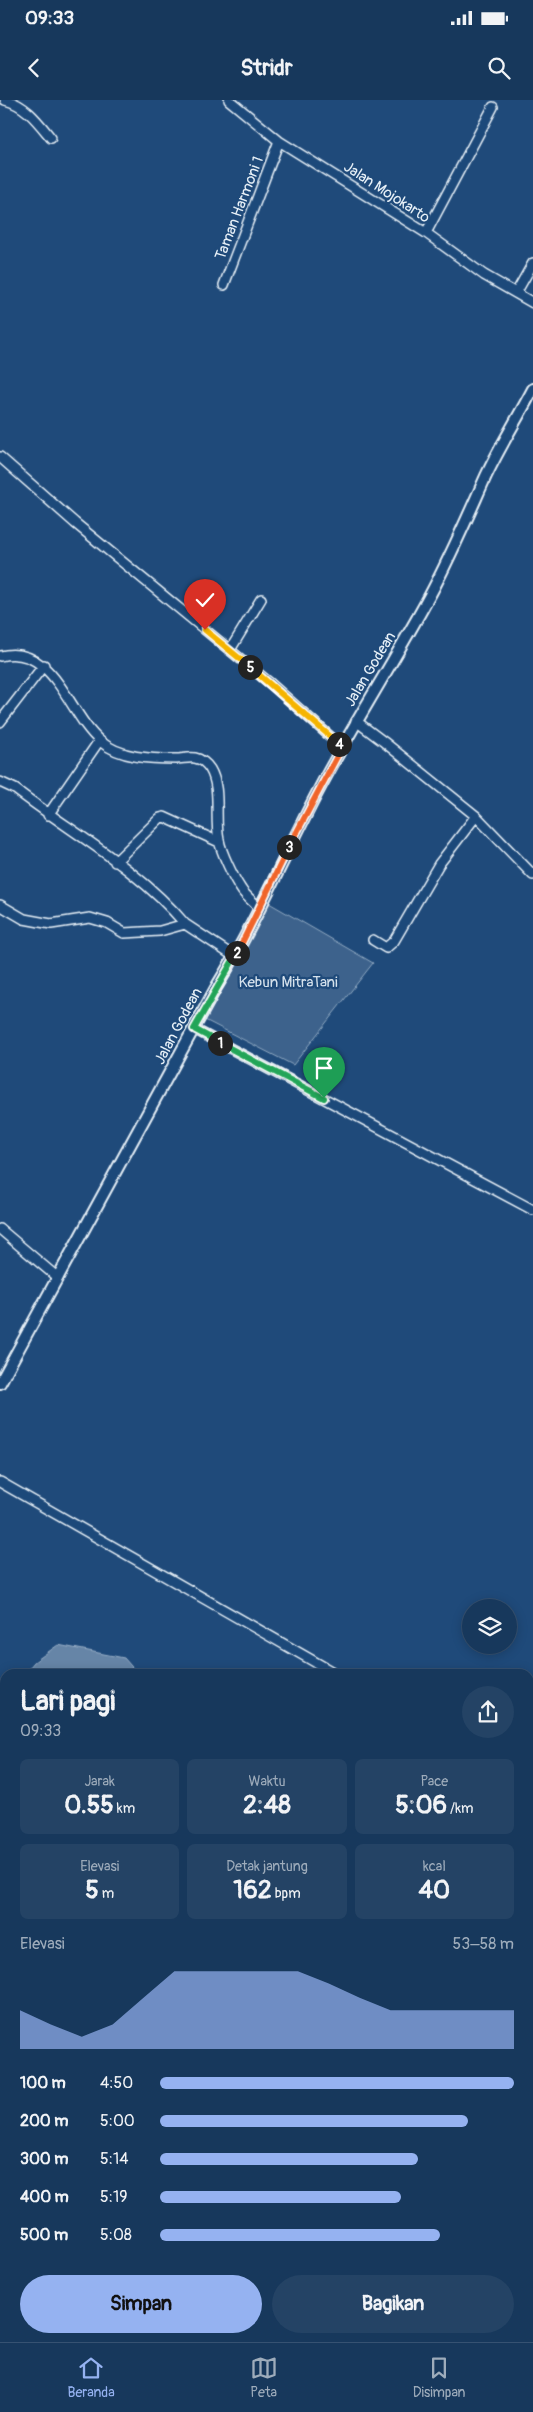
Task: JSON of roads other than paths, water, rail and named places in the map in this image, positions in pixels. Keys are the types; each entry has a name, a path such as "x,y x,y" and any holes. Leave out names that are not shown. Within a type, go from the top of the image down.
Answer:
{"main road":[{"name":"Jalan Godean","path":"0,1384 235,957 356,721 396,658 430,595 464,528 487,474 533,389"}],"street":[{"path":"5,100 20,102 51,138"},
{"name":"Jalan Mojokarto","path":"229,100 279,141 426,233 484,275 533,303"},
{"path":"426,233 493,107"},
{"name":"Taman Harmoni 1","path":"224,285 279,141"},
{"path":"516,293 533,263"},
{"path":"0,458 32,487 230,650 342,747"},
{"path":"230,650 261,599"},
{"path":"0,656 9,654 25,656 44,665 100,741 115,751 130,755 176,759 192,757 210,768 215,782 219,842 240,888 259,908"},
{"path":"0,722 44,665"},
{"path":"356,721 476,816 533,875"},
{"path":"48,815 100,741"},
{"path":"0,782 15,790 140,880 185,924 235,957"},
{"path":"373,940 386,948 394,940 439,864 476,816"},
{"path":"115,862 160,818 164,817 219,842"},
{"path":"0,905 24,919 50,924 90,918 107,923 124,932 160,931 185,924"},
{"path":"194,1029 533,1210"},
{"path":"0,1229 58,1278"},
{"path":"0,1482 327,1669"}],"park label":[{"name":"Kebun MitraTani","path":"288,982"}]}
